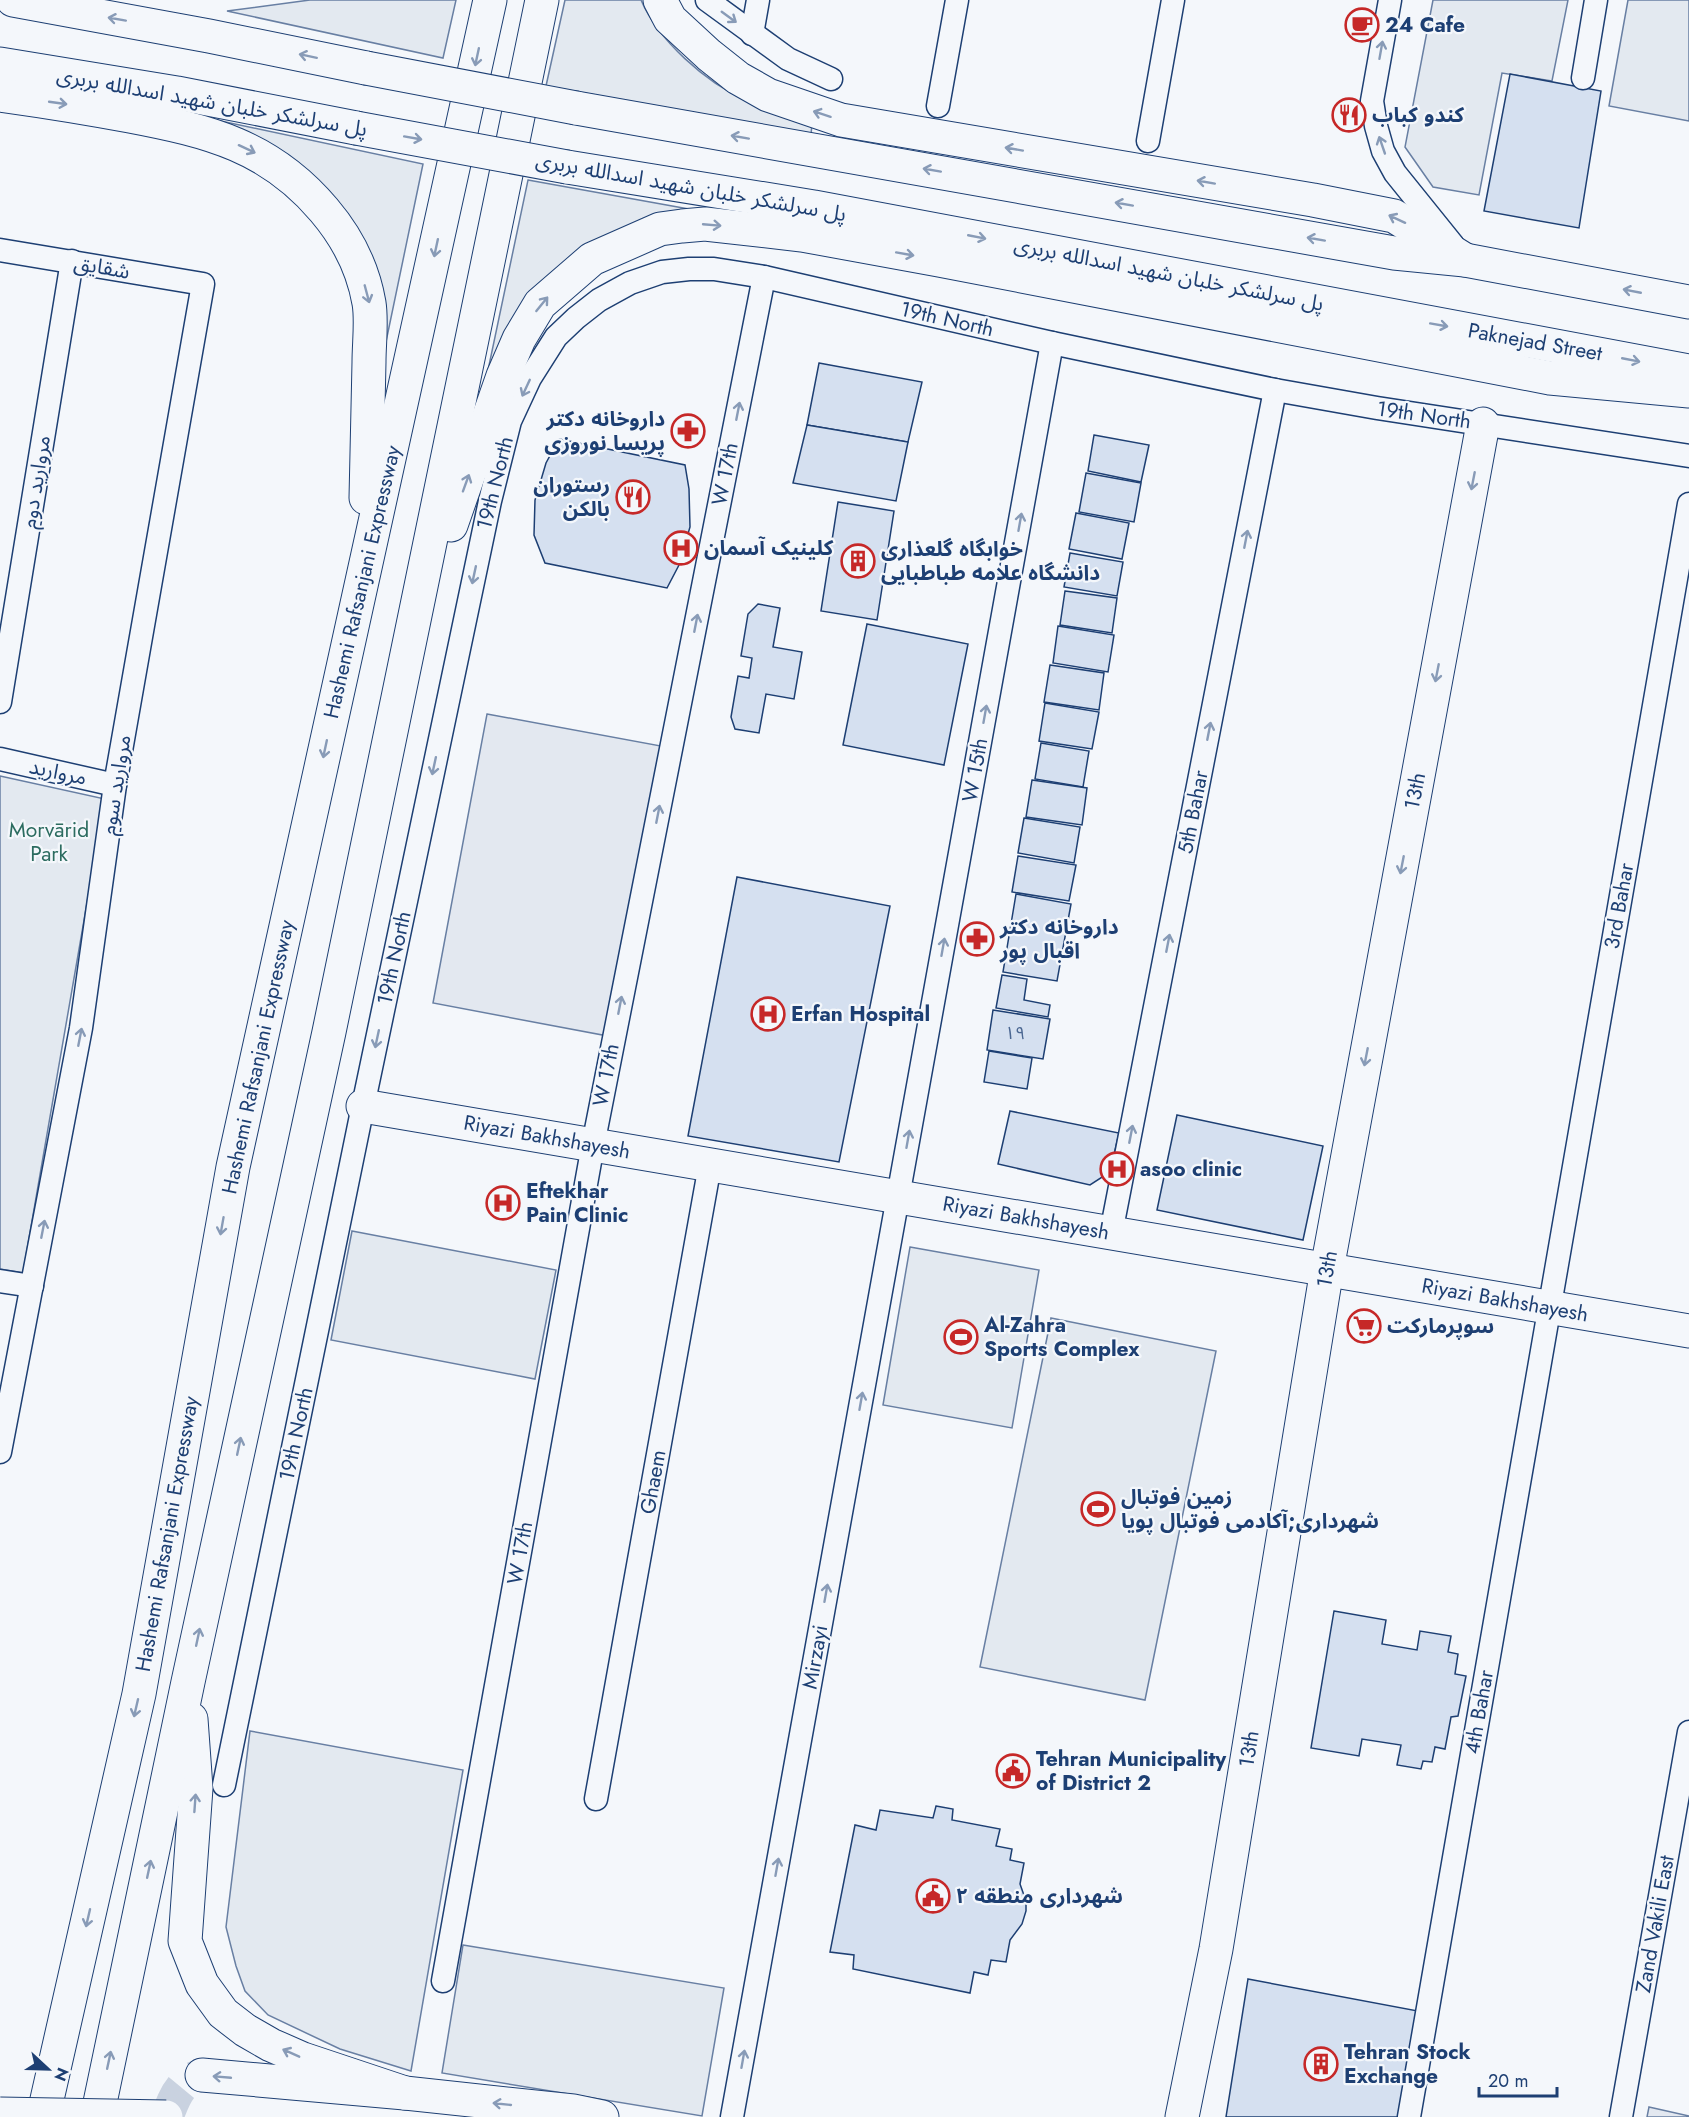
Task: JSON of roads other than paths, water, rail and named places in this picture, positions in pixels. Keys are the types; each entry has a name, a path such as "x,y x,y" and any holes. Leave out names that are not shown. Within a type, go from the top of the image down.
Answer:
{"main road":[{"path":"13,0 576,108 1394,253 1465,260 1689,302"},
{"name":"Hashemi Rafsanjani Expressway","path":"44,2117 139,1694 233,1167 490,0"},
{"path":"97,2117 188,1682 329,1032 542,0"},
{"path":"660,0 670,19 738,78 768,95 830,117 1394,216 1465,260"},
{"name":"پل سرلشکر خلبان شهید اسدالله بربری","path":"0,64 177,93 567,166 826,209 1381,315"},
{"path":"0,95 178,125 227,140 256,153 284,171 312,196 339,227 358,261 369,304 365,568"},
{"path":"410,636 503,376 519,339 540,304 592,259 660,230 705,224 802,235 1551,378 1689,390"},
{"name":"Paknejad Street","path":"1381,315 1689,371"},
{"name":"13th","path":"1182,2117 1216,1949 1327,1269 1483,424"},
{"name":"Riyazi Bakhshayesh","path":"363,1106 1689,1331"},
{"path":"188,1682 196,1788 185,1941 202,1984 222,2013 271,2045 303,2059 405,2093"},
{"path":"202,2075 405,2093 573,2111 602,2117"},
{"path":"0,2115 166,2117"}],"street":[{"path":"707,0 788,59 831,79"},
{"path":"752,34 758,0"},
{"path":"938,106 957,0"},
{"path":"1148,141 1173,0"},
{"path":"1390,0 1372,101 1383,151 1395,173 1465,260"},
{"path":"1583,78 1596,0"},
{"name":"شقایق","path":"0,250 203,284"},
{"name":"مروارید دوم","path":"0,702 72,261"},
{"name":"19th North","path":"224,1785 490,501 510,421 530,378 556,337 576,318 599,300 630,283 662,272 714,269 764,277 1052,343 1275,390 1689,456"},
{"name":"W 17th","path":"443,1981 593,1145 764,277"},
{"name":"مروارید سوم","path":"0,1452 81,1028 115,784 203,284"},
{"name":"W 15th","path":"898,1197 1052,343"},
{"name":"5th Bahar","path":"1112,1233 1275,390"},
{"name":"3rd Bahar","path":"1549,1307 1689,504"},
{"name":"مروارید","path":"0,759 115,784"},
{"name":"Ghaem","path":"596,1799 710,1165"},
{"name":"Mirzayi","path":"732,2117 898,1197"},
{"path":"0,1281 32,1286"},
{"name":"4th Bahar","path":"1409,2117 1549,1307"},
{"name":"Zand Vakili East","path":"1621,2117 1689,1732"}],"tunnel":[{"path":"167,2117 183,2085 194,2077 202,2075"}],"place":[{"name":"24 Cafe","path":"1362,25"},
{"name":"کندو کباب","path":"1349,115"},
{"name":"داروخانه دکتر پریسا نوروزی","path":"688,431"},
{"name":"رستوران بالکن","path":"633,497"},
{"name":"کلینیک آسمان","path":"681,548"},
{"name":"خوابگاه گلعذاری دانشگاه علامه طباطبایی","path":"858,561"},
{"name":"داروخانه دکتر اقبال پور","path":"977,939"},
{"name":"Erfan Hospital","path":"768,1014"},
{"name":"asoo clinic","path":"1117,1169"},
{"name":"Eftekhar Pain Clinic","path":"503,1203"},
{"name":"سوپرمارکت","path":"1364,1326"},
{"name":"Al-Zahra Sports Complex","path":"961,1337"},
{"name":"زمین فوتبال شهرداری;آکادمی فوتبال پویا","path":"1098,1509"},
{"name":"Tehran Municipality of District 2","path":"1013,1771"},
{"name":"شهرداری منطقه ۲","path":"933,1896"},
{"name":"Tehran Stock Exchange","path":"1321,2064"}],"park label":[{"name":"Morvārid Park","path":"49,842"}]}
